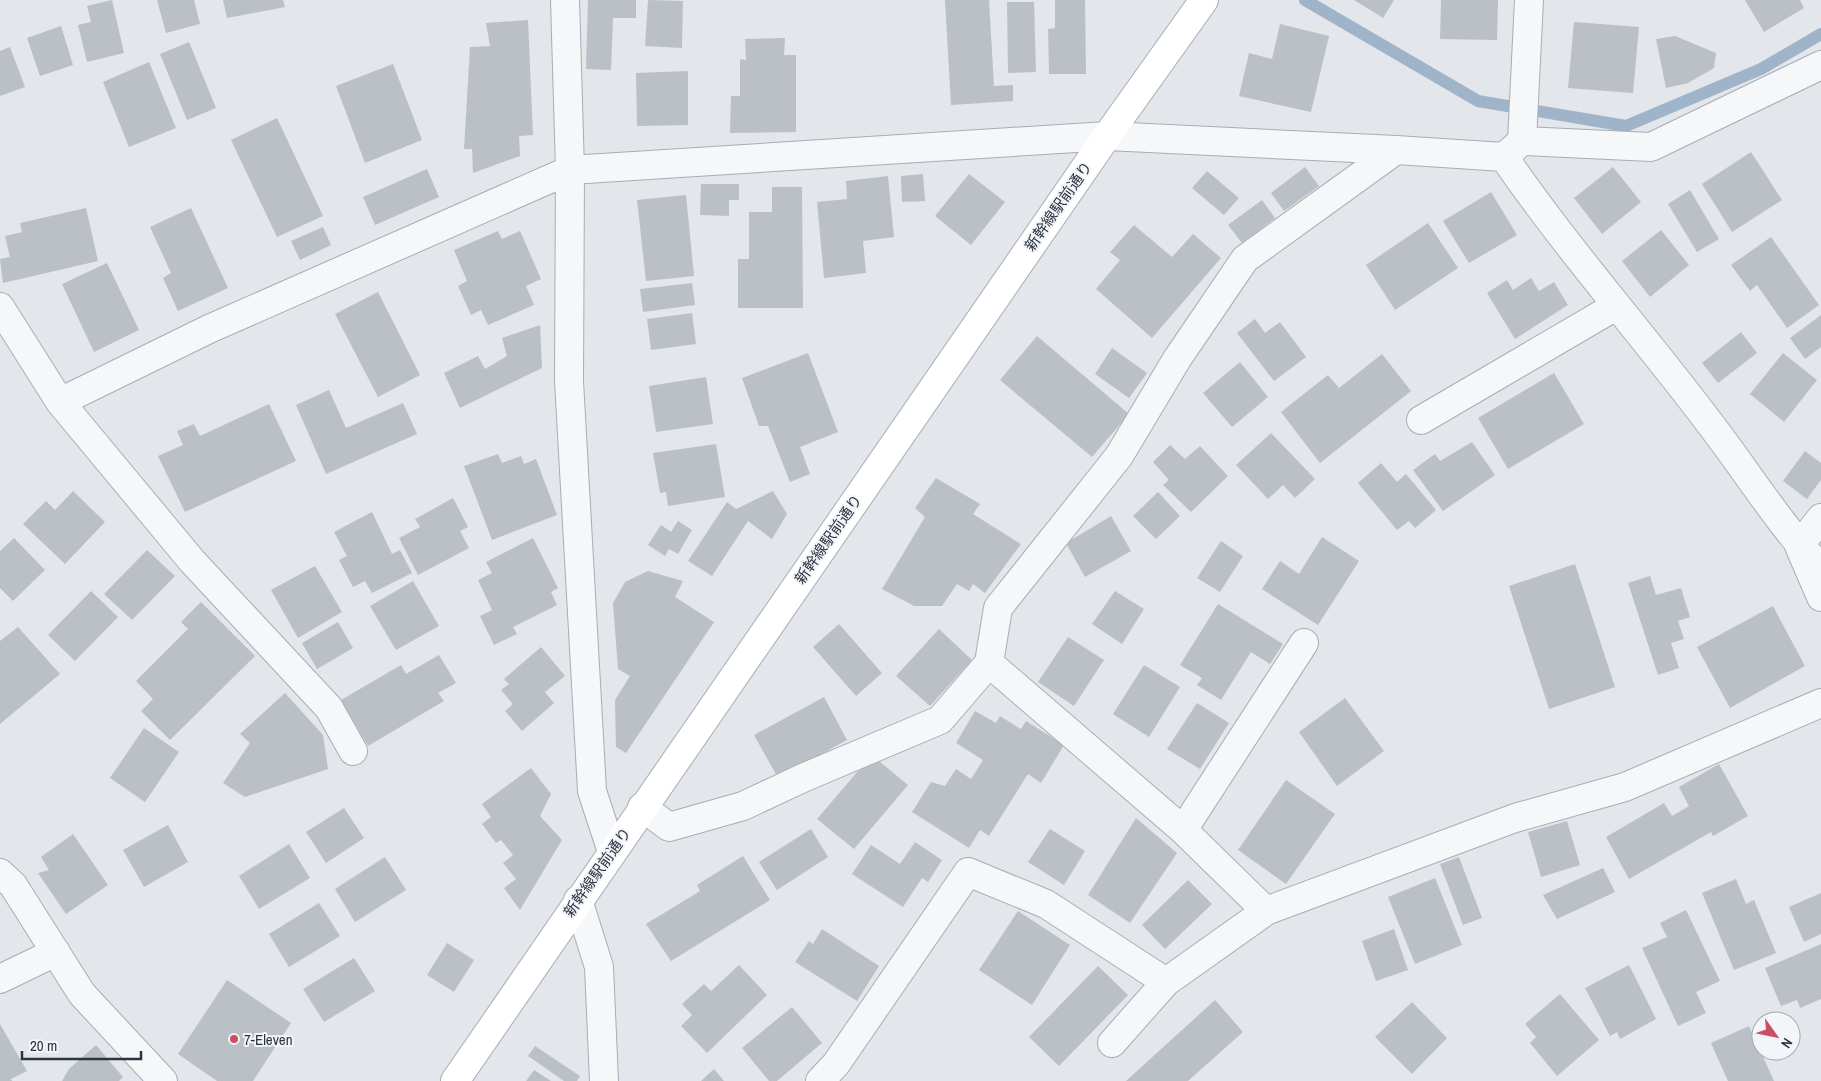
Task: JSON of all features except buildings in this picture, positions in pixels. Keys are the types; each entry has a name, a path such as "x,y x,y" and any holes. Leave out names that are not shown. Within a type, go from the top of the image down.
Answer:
{"street":[{"path":"565,0 570,170 569,381 592,791 612,852"},
{"name":"新幹線駅前通り","path":"455,1081 642,807 1107,136 1204,0"},
{"path":"1529,0 1525,86 1516,142 1536,203 1708,420 1800,546 1821,568"},
{"path":"60,402 209,329 570,170 1107,136 1396,150 1516,142 1650,147 1821,65"},
{"path":"642,807 669,827 743,806 805,777 940,720 989,664 998,608 1119,456 1177,359 1245,259 1396,150"},
{"path":"1421,420 1616,306"},
{"path":"0,307 60,402 192,560 329,708 353,751"},
{"path":"1800,546 1821,518"},
{"path":"1800,546 1821,597"},
{"path":"1183,830 1304,643"},
{"path":"989,664 1183,830 1266,911"},
{"path":"1112,1043 1166,982 1266,911 1515,818 1625,787 1821,704"},
{"path":"820,1081 836,1064 968,872 1046,904 1166,982"},
{"path":"0,873 13,885 82,994 163,1081"},
{"path":"578,900 599,967 604,1081"},
{"path":"0,979 56,952"}],"waterway":[{"path":"1305,0 1478,101 1626,126 1761,69 1821,34"}],"place":[{"name":"7-Eleven","path":"234,1039"}]}
